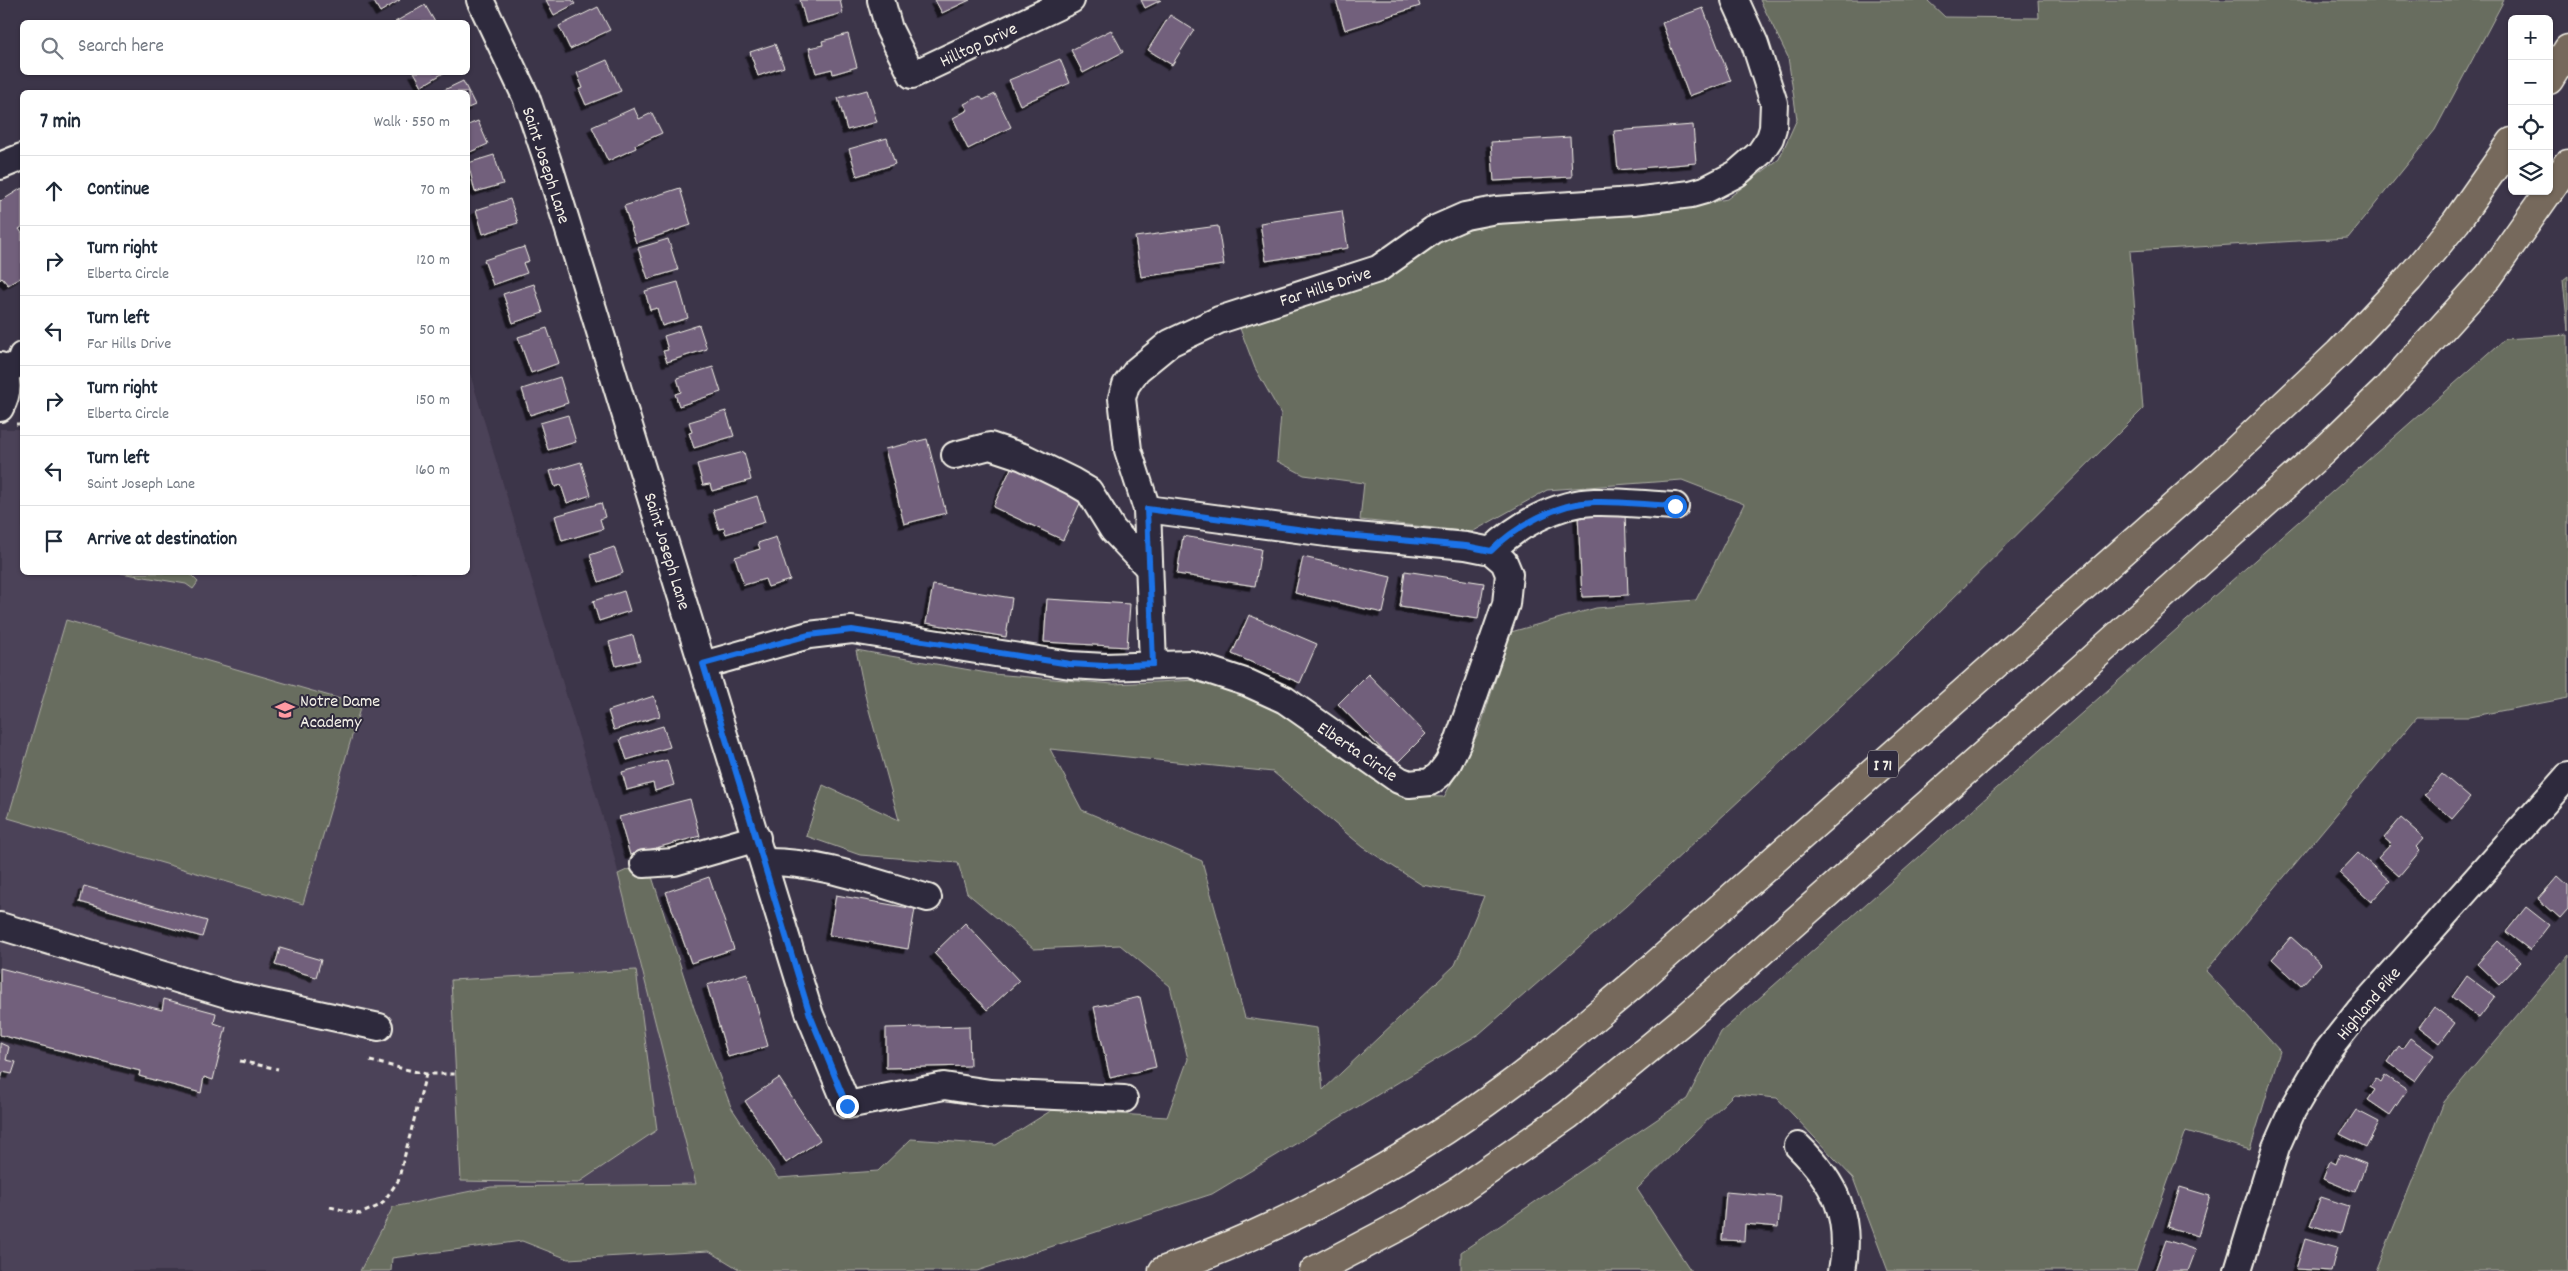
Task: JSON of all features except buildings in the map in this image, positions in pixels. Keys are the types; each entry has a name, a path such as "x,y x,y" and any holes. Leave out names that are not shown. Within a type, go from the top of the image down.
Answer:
{"highway":[{"path":"2553,73 2568,49"},
{"name":"I 71","path":"1162,1271 1192,1261 1288,1218 1380,1169 1467,1114 1544,1059 1627,990 2214,471 2340,353 2409,278 2456,222 2508,148"},
{"path":"1314,1271 1436,1205 1568,1115 1686,1018 2323,451 2388,388 2489,276 2568,164"}],"street":[{"name":"Saint Joseph Lane","path":"480,0 526,98 547,159 761,850 810,1015 847,1106 944,1086 990,1093 1124,1099"},
{"name":"Hilltop Drive","path":"882,0 889,29 912,75 1071,0"},
{"name":"Far Hills Drive","path":"1153,664 1147,509 1128,450 1122,398 1126,386 1137,370 1170,343 1219,320 1378,269 1433,230 1465,216 1496,210 1634,201 1691,194 1705,190 1736,174 1760,153 1770,138 1773,128 1774,103 1755,44 1735,0"},
{"path":"0,166 20,158"},
{"path":"0,408 5,398 9,365"},
{"path":"956,455 990,446 1023,457 1072,481 1092,494 1113,530 1149,568"},
{"path":"1147,509 1334,534 1466,546 1491,551 1506,536 1546,515 1575,505 1593,502 1675,506"},
{"name":"Elberta Circle","path":"703,664 809,635 852,630 1070,664 1105,666 1190,664 1248,683 1285,700 1399,780 1409,784 1430,782 1439,775 1448,763 1458,742 1506,604 1509,574 1504,562 1491,551"},
{"name":"Highland Pike","path":"2238,1271 2276,1148 2292,1111 2326,1053 2359,1011 2568,776"},
{"path":"644,864 674,862 761,850 785,862 821,868 928,898"},
{"path":"0,926 230,994 379,1027"},
{"path":"1798,1146 1819,1166 1834,1190 1842,1210 1845,1232 1842,1271"}],"path":[{"path":"240,1061 278,1069"},
{"path":"370,1061 426,1074 456,1074"},
{"path":"330,1207 360,1214 381,1205 398,1181 426,1074"}],"shaded area":[{"name":"Notre Dame Academy","path":"470,374 612,848 696,1184 491,1187 393,1207 360,1271 0,1271 0,429 20,429 20,575 470,575"}],"green space":[{"path":"1760,0 1927,0 1945,17 2039,18 2038,0 2504,0 2435,130 2348,238 2130,251 2143,409 1900,651 1626,906 1479,1034 1212,1194 977,1271 742,1271 709,1251 568,1259 522,1241 392,1258 391,1271 360,1271 393,1207 491,1187 696,1184 618,874 647,861 694,1008 731,1107 778,1178 878,1171 911,1139 996,1145 1052,1110 1167,1117 1188,1059 1170,986 1120,945 1034,949 967,893 958,863 860,855 806,836 823,785 899,820 866,699 856,650 993,674 1113,684 1198,680 1260,701 1404,796 1444,797 1479,731 1511,632 1596,608 1696,600 1744,504 1682,480 1547,490 1472,532 1360,520 1364,483 1304,475 1277,461 1281,414 1255,368 1238,323 1393,276 1443,240 1493,221 1644,214 1727,199 1779,159 1797,119 1788,57","holes":["1050,749 1273,772 1363,847 1422,885 1484,896 1455,965 1323,1090 1317,1028 1245,1018 1202,861 1082,810"]},
{"path":"2568,276 2568,331 2563,280"},
{"path":"2568,335 2568,698 2469,717 2417,717 2206,971 2280,1051 2250,1150 2186,1131 2136,1271 1888,1271 1853,1178 1777,1098 1734,1094 1637,1189 1691,1271 1461,1271 1461,1252 1687,1099 1721,1032 2505,339"},
{"path":"133,575 191,575 198,582 193,589 186,584"},
{"path":"66,620 361,705 303,904 8,818"},
{"path":"2568,955 2568,1271 2376,1271 2444,1102"},
{"path":"636,970 657,1130 578,1183 461,1181 451,980"}],"place":[{"name":"Notre Dame Academy","path":"285,710"}],"route":[{"path":"847,1106 810,1015 765,862 726,745 703,664 809,635 852,630 1070,664 1105,666 1153,664 1147,509 1334,534 1466,546 1491,551 1506,536 1546,515 1575,505 1593,502 1675,506"}]}
